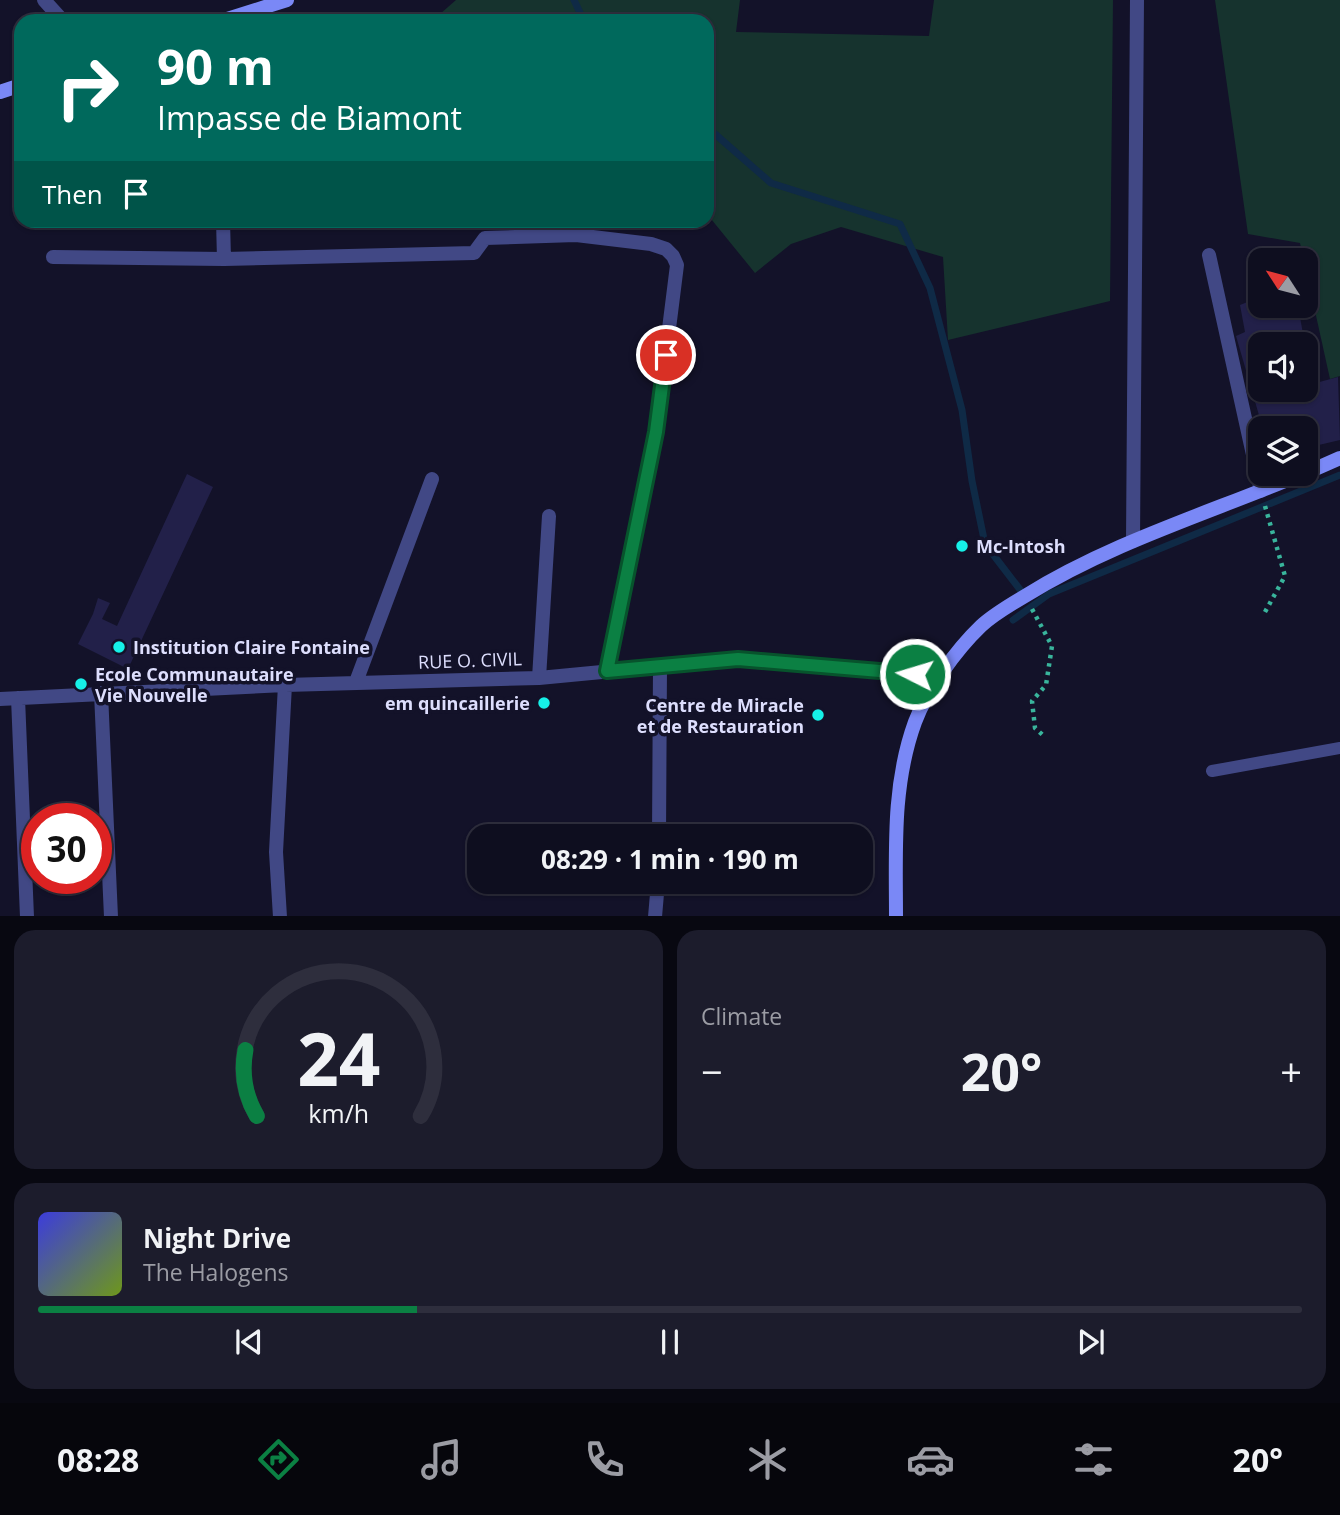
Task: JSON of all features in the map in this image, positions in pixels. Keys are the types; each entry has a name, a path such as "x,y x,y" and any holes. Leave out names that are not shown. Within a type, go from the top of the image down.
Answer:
{"main road":[{"path":"243,14 287,0"},
{"path":"1318,467 1340,458"},
{"path":"896,916 895,813 903,764 915,720 940,676 982,625 1049,580 1133,541 1273,486"}],"street":[{"path":"44,0 57,14"},
{"path":"1133,541 1137,0"},
{"path":"223,228 224,259"},
{"path":"53,257 224,259 474,253 485,238 576,235 652,244 666,249 677,265 656,432 607,671"},
{"path":"1209,255 1261,491"},
{"path":"356,682 432,479"},
{"path":"539,678 549,516"},
{"name":"RUE O. CIVIL","path":"0,699 356,682 539,678 738,659 940,676"},
{"path":"659,824 660,666"},
{"path":"280,916 276,852 285,685"},
{"path":"101,693 111,916"},
{"path":"18,698 27,916"},
{"path":"655,916 656,894"}],"lane":[{"path":"1212,771 1340,748"}],"path":[{"path":"1261,491 1285,576 1265,612"},
{"path":"1024,596 1052,646 1046,685 1032,701 1035,728 1045,737"}],"green space":[{"path":"456,0 740,0 736,32 929,36 934,0 1113,0 1110,301 948,340 943,257 841,227 791,244 755,273 714,223 714,14 440,14"},
{"path":"1215,0 1340,0 1340,376 1330,379 1317,318 1318,248 1301,248 1300,243 1248,234"}],"building":[{"path":"1248,302 1248,318 1300,318 1303,332 1248,332 1248,377 1236,336 1245,332 1240,305"},
{"path":"1338,377 1340,440 1318,445 1318,416 1259,416 1255,402 1318,402 1318,382"},
{"name":"Institution Claire Fontaine","path":"187,474 213,487 128,669 78,644 98,598 110,603 102,619 117,626"}],"waterway":[{"path":"574,0 581,14"},
{"path":"714,133 771,183 900,224 930,288 962,410 972,481 985,544 1025,596"},
{"path":"1013,620 1049,594 1340,475"}],"place":[{"name":"Mc-Intosh","path":"962,546"},
{"name":"Institution Claire Fontaine","path":"119,647"},
{"name":"Ecole Communautaire Vie Nouvelle","path":"81,684"},
{"name":"em quincaillerie","path":"544,703"},
{"name":"Centre de Miracle et de Restauration","path":"818,715"}],"route":[{"path":"666,355 656,432 607,671 738,659 915,674"}]}
